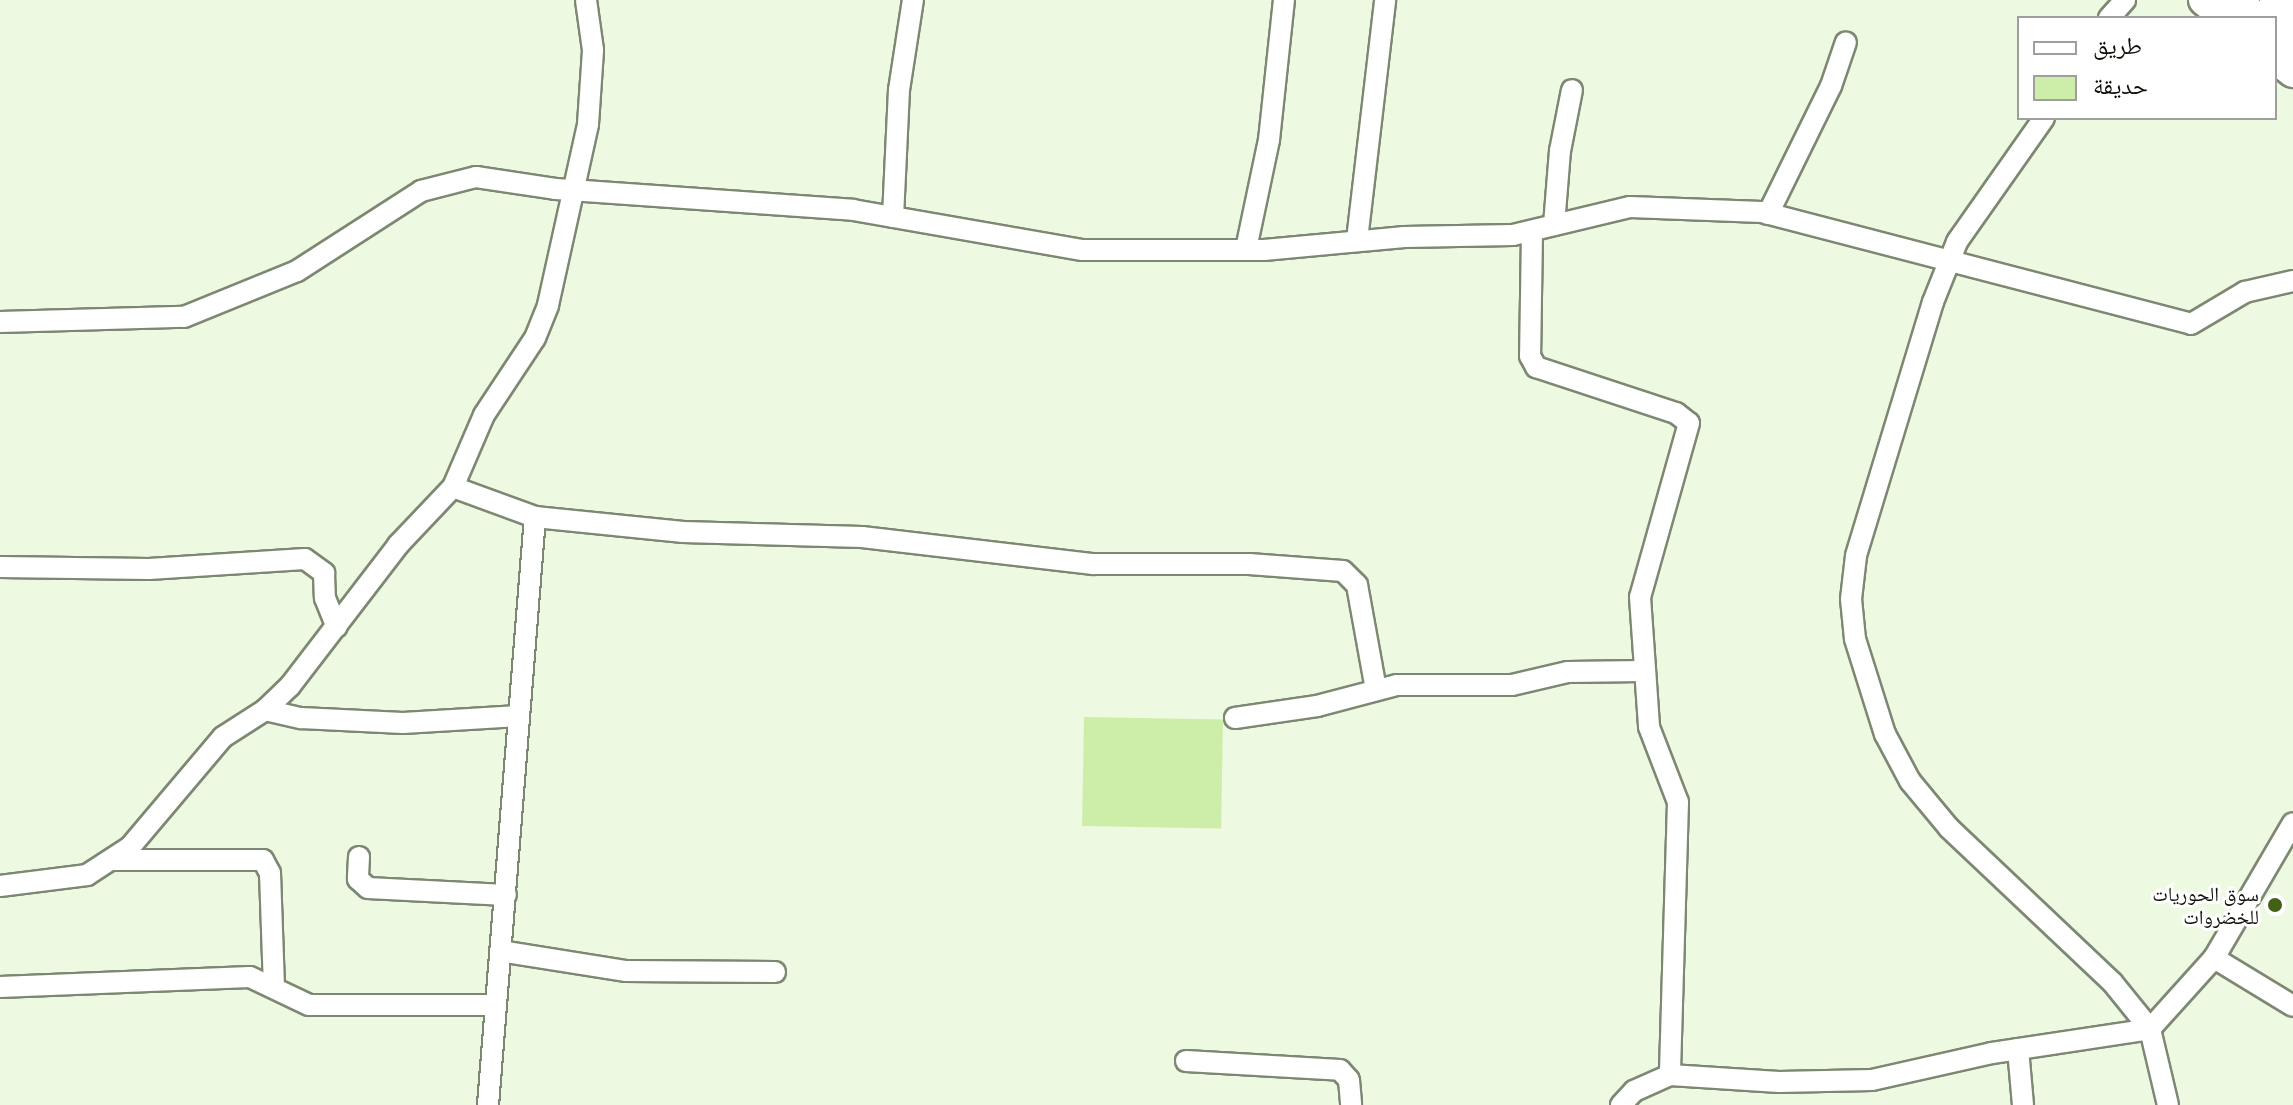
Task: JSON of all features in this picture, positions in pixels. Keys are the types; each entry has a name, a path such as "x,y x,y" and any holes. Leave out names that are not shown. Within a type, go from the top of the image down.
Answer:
{"highway":[{"path":"2204,0 2224,16"},
{"path":"2234,0 2279,14 2293,47"},
{"path":"2277,60 2293,72"}],"street":[{"path":"0,886 87,875 114,860 223,737 265,710 337,627 398,545 453,487 484,415 542,323 593,85 592,26 586,0"},
{"path":"893,217 899,90 913,0"},
{"path":"1246,249 1269,140 1284,0"},
{"path":"1357,240 1385,0"},
{"path":"1768,214 1831,86 1846,42"},
{"path":"1554,225 1560,151 1572,90"},
{"path":"2043,120 1949,260 1856,556 1851,599 1864,682 1910,781 1949,828 2112,982 2150,1029 2168,1105"},
{"path":"0,322 184,317 297,271 421,191 450,180 476,177 573,189 893,217 1083,250 1246,249 1357,240 1532,233 1630,207 1768,214 2191,324 2245,292 2293,281"},
{"path":"1532,233 1530,356 1536,367 1676,413 1689,423 1640,597 1649,727 1677,789 1679,811 1670,1075"},
{"path":"453,487 535,517 670,531 875,538 1093,564 1249,564 1343,571 1357,585 1376,690"},
{"path":"488,1105 535,517"},
{"path":"0,567 137,569 305,559 324,573 325,598 337,627"},
{"path":"1235,718 1397,685 1512,685 1568,672 1643,671"},
{"path":"265,710 301,718 403,723 519,716"},
{"path":"1621,1105 1634,1091 1670,1075 1779,1082 1872,1080 2018,1049 2150,1029 2214,958 2293,823"},
{"path":"359,857 358,879 368,888 506,895"},
{"path":"114,860 263,860 270,873 274,986"},
{"path":"500,951 626,971 775,972"},
{"path":"2214,958 2293,1006"},
{"path":"0,987 176,977 250,977 318,1006 494,1005"},
{"path":"2018,1049 2023,1105"},
{"path":"1186,1061 1340,1070 1349,1080 1351,1105"}],"green space":[{"path":"1084,717 1223,719 1221,828 1082,826"}],"place":[{"name":"سوق الحوريات للخضروات","path":"2275,905"}]}
